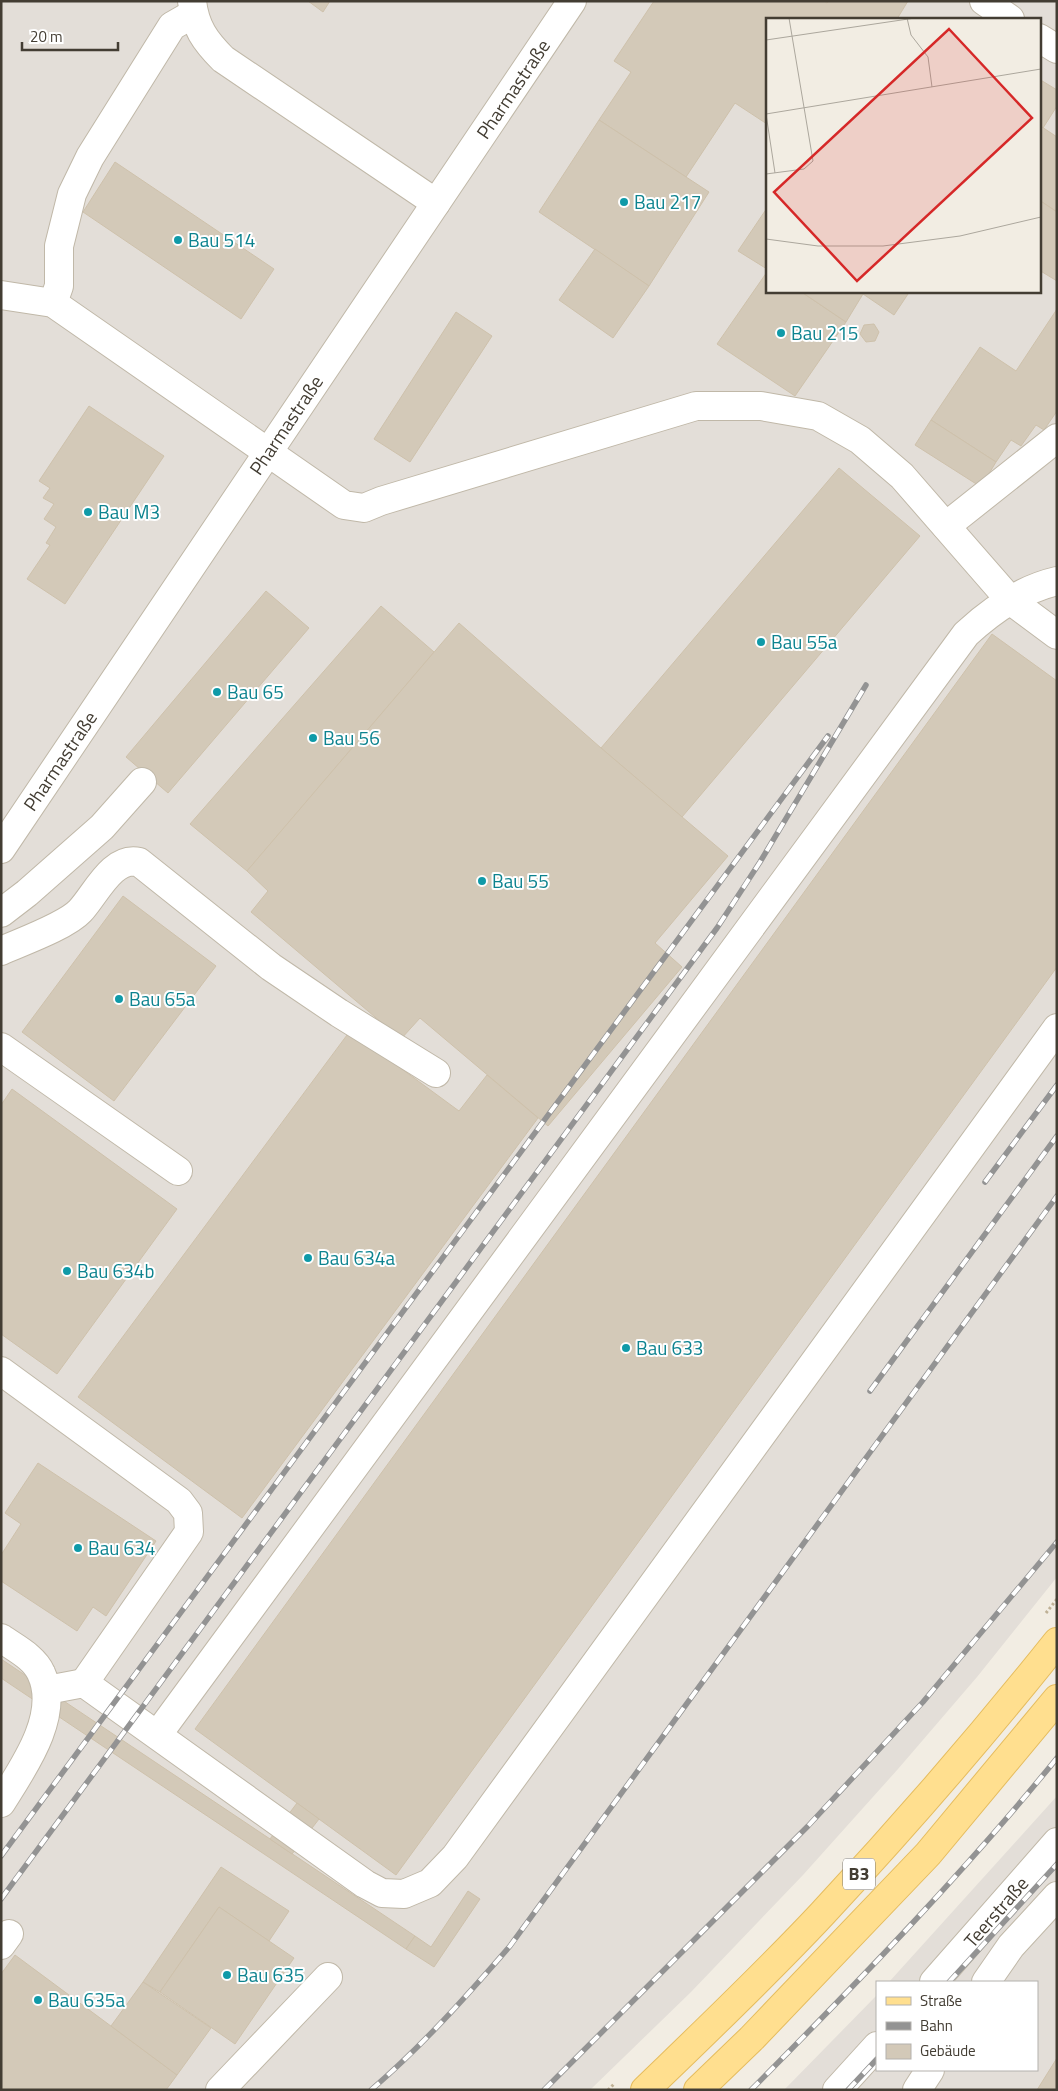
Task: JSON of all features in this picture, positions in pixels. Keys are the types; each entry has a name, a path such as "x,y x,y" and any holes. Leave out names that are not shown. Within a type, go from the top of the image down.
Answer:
{"main road":[{"name":"B3","path":"645,2090 821,1916 902,1827 994,1721 1057,1642"},
{"name":"B3","path":"698,2090 772,2017 928,1854 1057,1699"}],"street":[{"name":"Pharmastraße","path":"1,849 572,1"},
{"path":"984,1 1009,18"},
{"path":"53,303 59,286 59,246 72,194 90,157 172,26 193,8 204,40 222,58 436,203"},
{"path":"1040,39 1057,49"},
{"path":"1,295 25,297 53,303 344,505 364,508 381,501 696,406 761,406 818,416 860,440 902,476 1010,600 1057,635"},
{"path":"946,526 1057,438"},
{"path":"158,1734 966,634 985,616 1010,600 1038,586 1057,581"},
{"path":"1,913 27,893 102,826 142,782"},
{"path":"1,951 74,916 108,876 120,865 130,860 139,862 271,967 339,1013 436,1074"},
{"path":"84,1683 158,1734 365,1884 382,1893 404,1894 430,1883 455,1857 1057,1028"},
{"path":"1,1048 178,1171"},
{"path":"1,1371 179,1501 188,1513 189,1532 84,1683 46,1690"},
{"path":"1,1638 29,1657 41,1672 46,1690 43,1727 25,1765 1,1803"},
{"name":"Teerstraße","path":"935,1981 1057,1842"},
{"path":"987,1981 1012,1946 1057,1896"},
{"path":"220,2090 328,1977"},
{"path":"837,2090 876,2047"},
{"path":"917,2090 929,2071"}],"shaded area":[{"path":"1,1 1057,1 1057,1577 977,1677 803,1875 691,1992 590,2090 1,2090"},
{"path":"1057,1796 1057,2090 784,2090 876,1996 876,2071 1038,2071 1038,1981 890,1981"}],"building":[{"path":"308,1 330,1 323,12"},
{"path":"654,1 824,1 827,3 829,1 908,1 898,18 766,18 766,123 735,103 686,177 599,120 631,72 614,61"},
{"path":"1040,80 1057,90 1057,106 1043,128 1040,126"},
{"name":"Bau 217","path":"599,120 709,192 649,286 539,212"},
{"path":"1040,126 1057,137 1057,212 1040,201"},
{"name":"Bau 514","path":"115,162 274,269 241,319 83,212"},
{"path":"1040,201 1057,212 1057,281 1040,271"},
{"path":"766,209 766,268 738,251"},
{"path":"595,249 649,286 613,338 559,300"},
{"name":"Bau 215","path":"766,273 766,292 801,292 846,322 795,396 717,344"},
{"path":"801,292 909,292 894,315 863,294 846,322"},
{"path":"1057,309 1057,411 1044,430 1036,425 1021,446 1011,440 996,462 931,420 980,347 1016,371"},
{"path":"456,312 492,336 410,462 374,439"},
{"path":"874,324 879,332 875,341 866,342 860,334 864,325"},
{"name":"Bau M3","path":"89,406 164,456 65,604 27,579 50,545 46,543 56,527 44,519 54,504 43,498 50,488 39,481"},
{"path":"931,420 996,462 981,487 915,445"},
{"name":"Bau 55a","path":"839,468 920,536 682,817 601,748"},
{"name":"Bau 65","path":"266,591 309,628 168,793 126,757"},
{"name":"Bau 56","path":"381,606 434,652 247,871 190,824"},
{"name":"Bau 55","path":"459,623 601,748 728,856 655,943 682,967 548,1126 420,1018 401,1039 251,912 268,891 247,871"},
{"name":"Bau 633","path":"992,634 1057,681 1057,967 396,1875 195,1729"},
{"name":"Bau 65a","path":"123,896 216,966 114,1101 22,1032"},
{"name":"Bau 634a","path":"350,1031 459,1111 487,1075 538,1118 242,1518 78,1397"},
{"name":"Bau 634b","path":"12,1089 177,1209 57,1374 1,1334 1,1105"},
{"name":"Bau 634","path":"38,1463 156,1541 106,1616 93,1607 77,1631 1,1581 1,1555 21,1524 5,1513"},
{"path":"1,1659 415,1936 406,1949 1,1678"},
{"path":"297,1803 319,1819 292,1854 270,1839"},
{"path":"221,1867 289,1911 269,1941 219,1907 160,1992 143,1982"},
{"path":"468,1891 480,1899 434,1967 406,1949 415,1936 431,1947"},
{"name":"Bau 635","path":"219,1907 294,1958 235,2044 160,1992"},
{"name":"Bau 635a","path":"15,1955 177,2075 166,2090 1,2090 1,1974"},
{"path":"143,1982 211,2028 177,2075 111,2026"},
{"path":"1057,2058 1057,2090 1037,2090"}],"railway":[{"path":"1,1899 717,928 760,862 866,685"},
{"path":"1,1856 828,736"},
{"path":"985,1182 1057,1085"},
{"path":"870,1391 1057,1136"},
{"path":"371,2090 443,2021 510,1946 1057,1196"},
{"path":"544,2090 808,1826 923,1702 1057,1542"},
{"path":"751,2090 869,1969 946,1886 1057,1758"},
{"path":"950,1981 1057,1864"},
{"path":"848,2090 876,2060"}],"place":[{"name":"Bau 217","path":"624,202"},
{"name":"Bau 514","path":"178,240"},
{"name":"Bau 215","path":"781,333"},
{"name":"Bau M3","path":"88,512"},
{"name":"Bau 55a","path":"761,642"},
{"name":"Bau 65","path":"217,692"},
{"name":"Bau 56","path":"313,738"},
{"name":"Bau 55","path":"482,881"},
{"name":"Bau 65a","path":"119,999"},
{"name":"Bau 634a","path":"308,1258"},
{"name":"Bau 634b","path":"67,1271"},
{"name":"Bau 633","path":"626,1348"},
{"name":"Bau 634","path":"78,1548"},
{"name":"Bau 635","path":"227,1975"},
{"name":"Bau 635a","path":"38,2000"}]}
